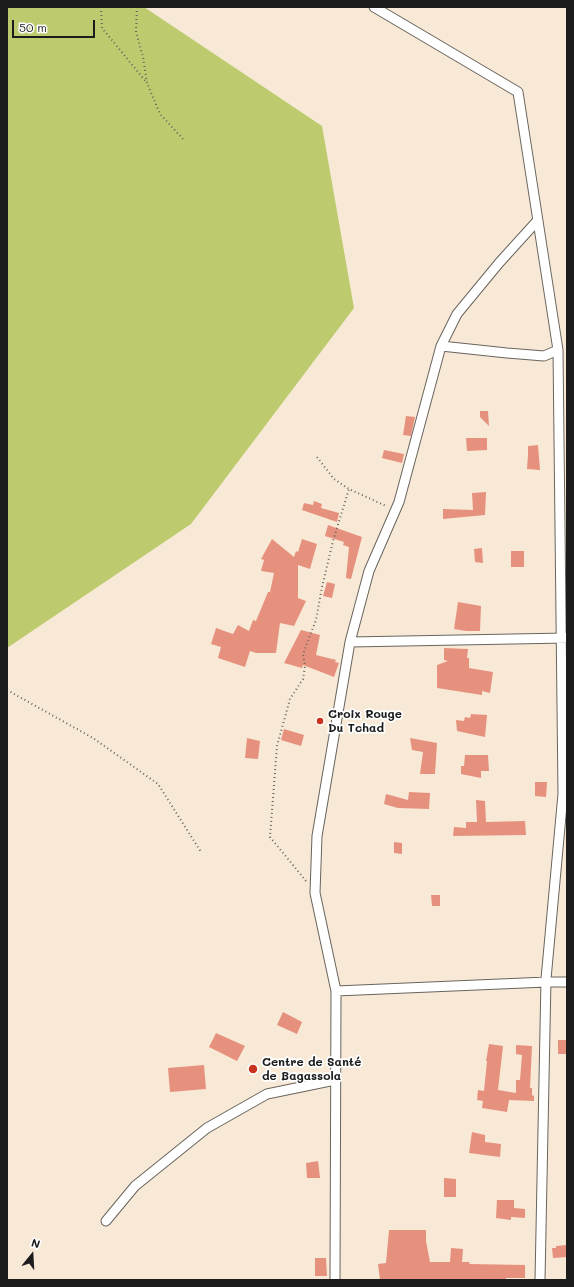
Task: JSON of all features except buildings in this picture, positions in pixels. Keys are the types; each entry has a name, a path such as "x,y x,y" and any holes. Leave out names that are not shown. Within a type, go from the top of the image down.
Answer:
{"street":[{"path":"374,7 518,92 558,350 564,638 563,794 547,982 540,1280"},
{"path":"335,1280 336,991 315,893 317,836 350,642 369,571 399,502 441,346 457,314 499,263 538,220"},
{"path":"441,346 544,356 558,350"},
{"path":"350,642 564,638"},
{"path":"336,991 567,982"},
{"path":"106,1221 135,1186 207,1128 267,1094 335,1080"}],"path":[{"path":"101,7 102,28 147,83"},
{"path":"136,7 136,32 143,57 147,83 160,114 183,139"},
{"path":"317,457 334,479 349,489 396,510"},
{"path":"315,893 270,837 277,746 290,699 303,679 305,666 303,654 316,620 333,541 349,489"},
{"path":"7,690 93,738 158,784 201,852"}],"green space":[{"path":"7,7 144,7 322,126 354,308 191,524 7,648"}],"place":[{"name":"Croix Rouge Du Tchad","path":"320,721"},
{"name":"Centre de Santé de Bagassola","path":"253,1069"}]}
